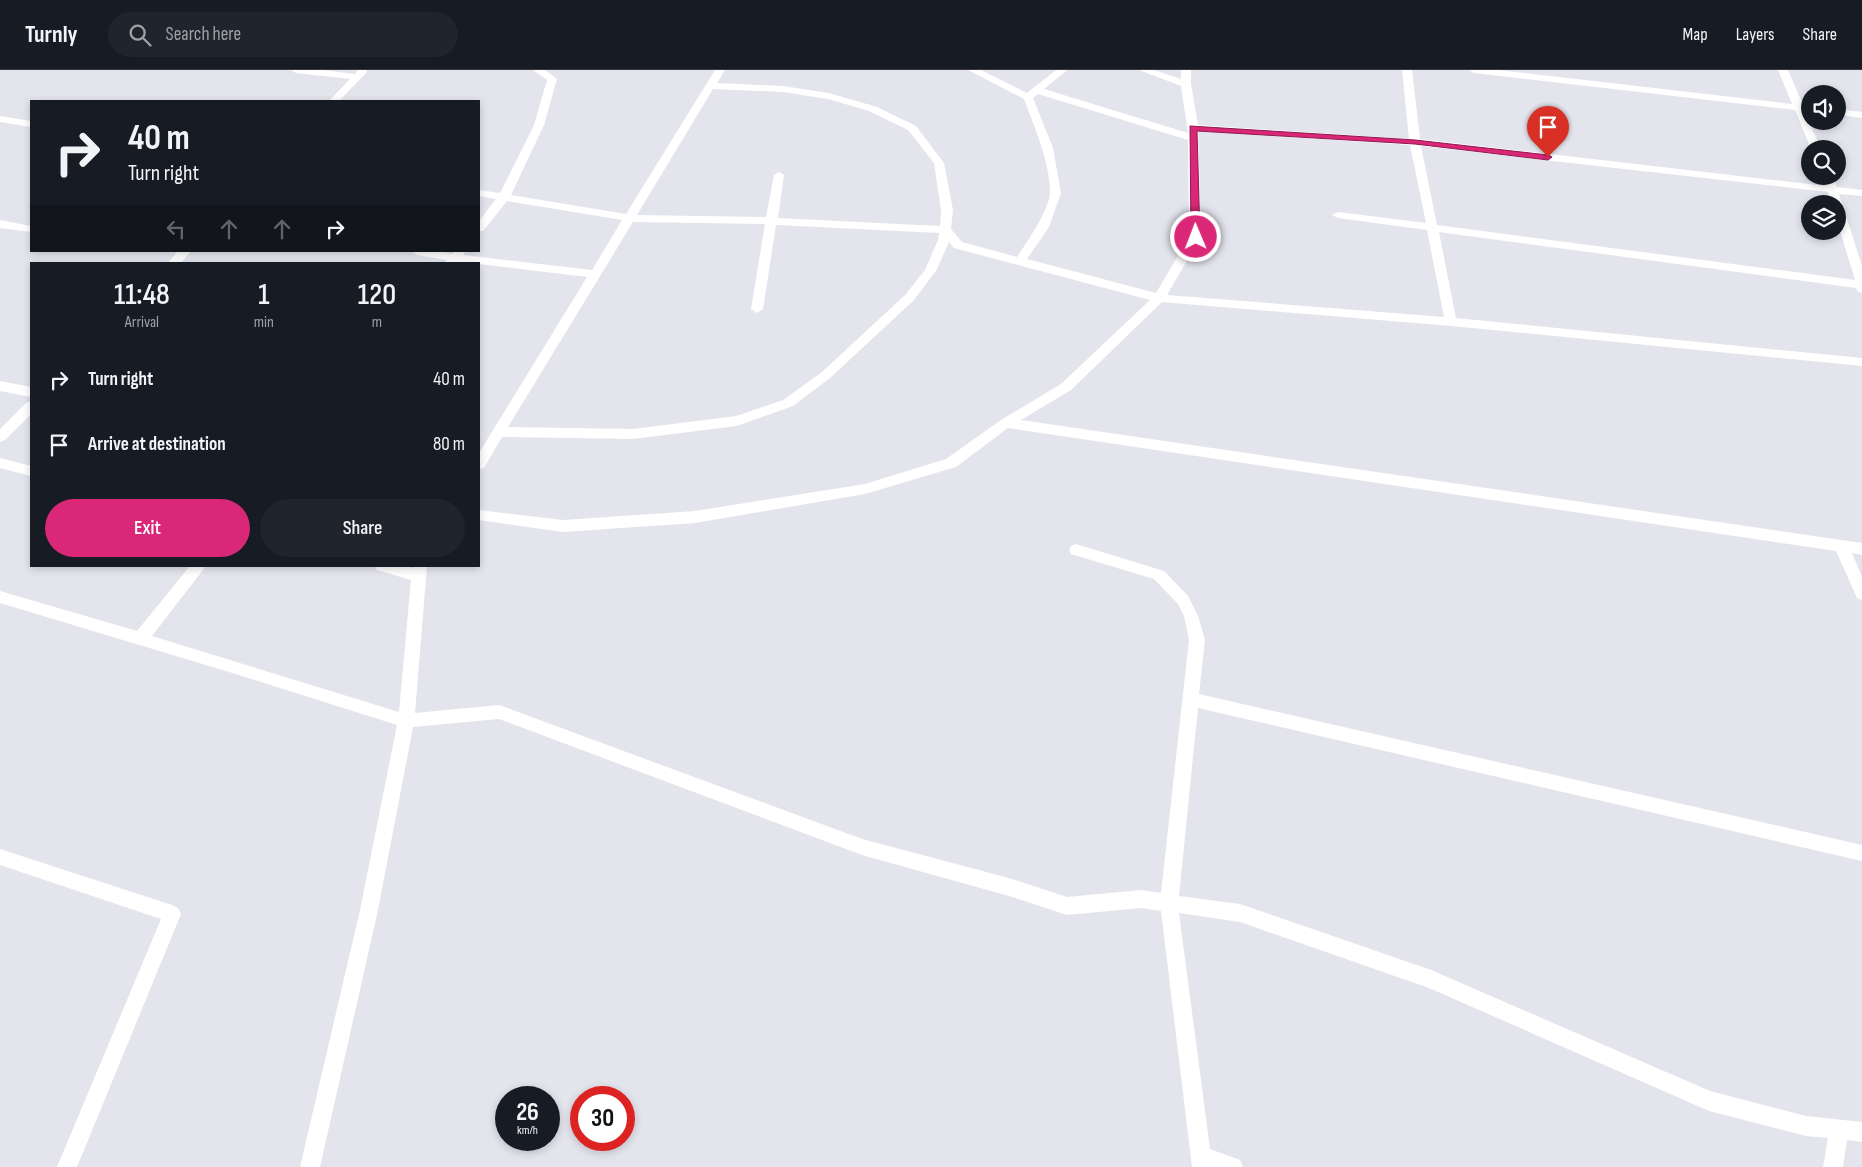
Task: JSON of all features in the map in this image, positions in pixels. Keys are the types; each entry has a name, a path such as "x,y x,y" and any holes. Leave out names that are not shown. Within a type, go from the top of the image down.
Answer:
{"street":[{"path":"296,70 360,74"},
{"path":"480,227 504,197 539,125 552,79 538,70"},
{"path":"480,462 720,70"},
{"path":"973,70 1033,94 1193,133 1415,142 1862,193"},
{"path":"1033,94 1062,70"},
{"path":"1144,70 1186,84"},
{"path":"480,515 563,526 695,517 866,489 952,463 1006,423 1066,387 1159,298 1196,237 1193,133 1186,84 1186,70"},
{"path":"1407,70 1415,142 1451,322"},
{"path":"1474,70 1799,108"},
{"path":"1783,70 1812,140"},
{"path":"335,100 360,74"},
{"path":"498,432 633,434 737,421 788,403 826,375 867,339 909,298 930,271 944,240 947,210 939,163 912,128 873,108 829,96 783,90 710,86"},
{"path":"1021,260 1043,227 1056,194 1048,148 1033,94"},
{"path":"1846,113 1862,115"},
{"path":"0,119 30,124"},
{"path":"757,308 779,175"},
{"path":"1338,215 1862,286 1831,185"},
{"path":"480,193 629,218 945,230 958,245 1021,260 1159,298 1451,322 1862,362"},
{"path":"0,224 30,229"},
{"path":"175,262 184,252"},
{"path":"422,252 455,258 595,274"},
{"path":"0,386 30,392"},
{"path":"0,437 30,407"},
{"path":"1006,423 1862,549"},
{"path":"0,463 30,471"},
{"path":"1842,547 1862,594"},
{"path":"1076,550 1159,575 1183,600 1191,616 1197,640 1169,904 1201,1162 1233,1167"},
{"path":"140,639 198,567"},
{"path":"310,1167 369,910 406,721 420,571 390,567"},
{"path":"0,597 406,721 499,712 862,847 1009,887 1067,906 1141,900 1240,913 1431,978 1709,1101 1806,1126 1862,1132"},
{"path":"1191,699 1862,853"},
{"path":"0,857 172,914 67,1167"},
{"path":"1833,1167 1839,1130"}],"route":[{"path":"1196,237 1193,128 1415,142 1548,157"}]}
